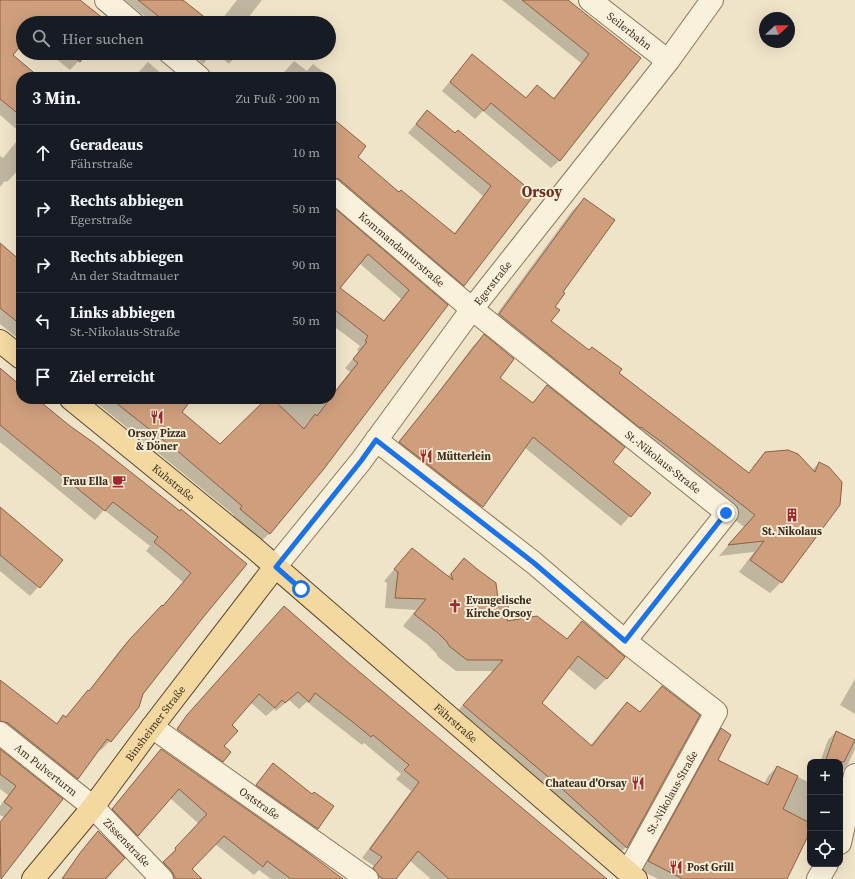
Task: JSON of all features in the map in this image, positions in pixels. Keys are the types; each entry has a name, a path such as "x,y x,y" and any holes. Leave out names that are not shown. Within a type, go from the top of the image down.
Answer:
{"main road":[{"path":"0,340 16,354"},
{"name":"Kuhstraße","path":"78,404 276,567"},
{"name":"Binsheimer Straße","path":"34,879 93,807 152,727 276,567"},
{"name":"Fährstraße","path":"276,567 632,876"}],"street":[{"path":"106,0 125,16"},
{"name":"Seilerbahn","path":"590,0 668,61"},
{"name":"Egerstraße","path":"276,567 361,461 472,309 668,61 712,0"},
{"path":"178,60 193,72"},
{"name":"Kommandanturstraße","path":"336,193 472,309"},
{"name":"St.-Nikolaus-Straße","path":"472,309 726,513 625,641 716,712 632,876"},
{"path":"376,440 534,563 625,641"},
{"name":"Oststraße","path":"152,727 367,879"},
{"name":"Am Pulverturm","path":"0,734 93,807"},
{"path":"842,831 855,775"},
{"name":"Zissenstraße","path":"93,807 162,879"},
{"path":"818,879 825,867"}],"building":[{"path":"0,0 80,0 100,16 16,16 16,51 13,55 16,58 16,60 19,60 33,72 16,72 16,112 0,99"},
{"path":"138,0 183,0 203,16 158,16"},
{"path":"522,0 568,0 641,58 560,161 491,103 484,111 450,82 472,54 526,98 537,85 554,99 589,54"},
{"path":"427,110 455,133 458,130 535,194 464,286 339,179 336,178 336,121 366,146 358,157 399,192 401,190 455,234 491,186 416,124"},
{"path":"584,198 615,220 563,292 565,293 555,307 560,310 551,321 589,350 592,347 622,369 619,373 749,473 765,452 788,450 798,454 815,472 819,462 829,467 842,482 840,505 782,583 750,560 764,541 728,545 755,515 663,443 641,427 640,428 499,314"},
{"path":"336,209 448,305 323,470 270,534 240,509 242,506 181,454 117,404 188,404 182,412 220,444 261,404 278,404 304,429 315,414 317,416 326,404 336,404 336,391 358,363 353,359 367,342 365,341 368,336 336,311","holes":["368,254 409,290 384,321 340,288"]},
{"path":"0,243 16,257 16,321 0,308"},
{"path":"484,334 514,359 500,378 533,403 547,385 625,447 613,462 651,493 631,517 533,437 483,507 399,442"},
{"path":"0,368 16,382 16,404 43,404 180,511 181,509 247,564 143,694 139,707 111,742 107,739 78,779 8,723 0,721 0,680 57,724 63,715 66,717 88,690 89,691 129,640 162,605 163,606 191,573 154,542 158,537 113,502 105,511 0,425"},
{"path":"0,507 63,560 40,588 0,555"},
{"path":"412,548 453,580 451,574 464,558 496,583 498,599 509,598 507,621 537,616 567,639 582,621 625,657 607,679 578,656 542,703 592,746 627,702 640,712 662,686 700,715 627,848 559,786 463,705 503,660 467,660 449,646 438,633 414,614 426,599 395,598 398,572 394,569"},
{"path":"284,606 350,664 607,879 449,879 418,851 396,879 383,879 373,868 382,857 370,849 419,782 404,770 409,765 373,735 371,737 315,693 309,702 298,692 285,703 282,700 275,708 259,694 232,725 238,731 224,746 231,752 223,762 177,729 187,715"},
{"path":"721,728 731,735 718,760 768,785 777,766 798,776 783,809 807,821 807,838 787,879 683,879 648,861"},
{"path":"836,731 855,740 844,762 843,759 826,759"},
{"path":"0,749 63,799 1,879 0,822 12,808 4,802 16,786 0,774"},
{"path":"161,749 343,879 291,879 267,861 263,867 224,836 192,869 202,879 176,879 171,870 163,862 176,850 175,848 207,814 179,789 138,836 112,809"},
{"path":"273,763 312,794 314,792 334,806 318,829 256,785"},
{"path":"98,831 125,858 105,879 62,879 80,853"}],"place":[{"name":"Orsoy Pizza & Döner","path":"157,417"},
{"name":"Mütterlein","path":"426,456"},
{"name":"Frau Ella","path":"119,481"},
{"name":"St. Nikolaus","path":"792,515"},
{"name":"Evangelische Kirche Orsoy","path":"455,606"},
{"name":"Chateau d'Orsay","path":"638,783"},
{"name":"Post Grill","path":"676,867"}],"district":[{"name":"Orsoy","path":"542,192"}],"route":[{"path":"301,589 276,567 361,461 376,440 534,563 625,641 726,513"}]}
